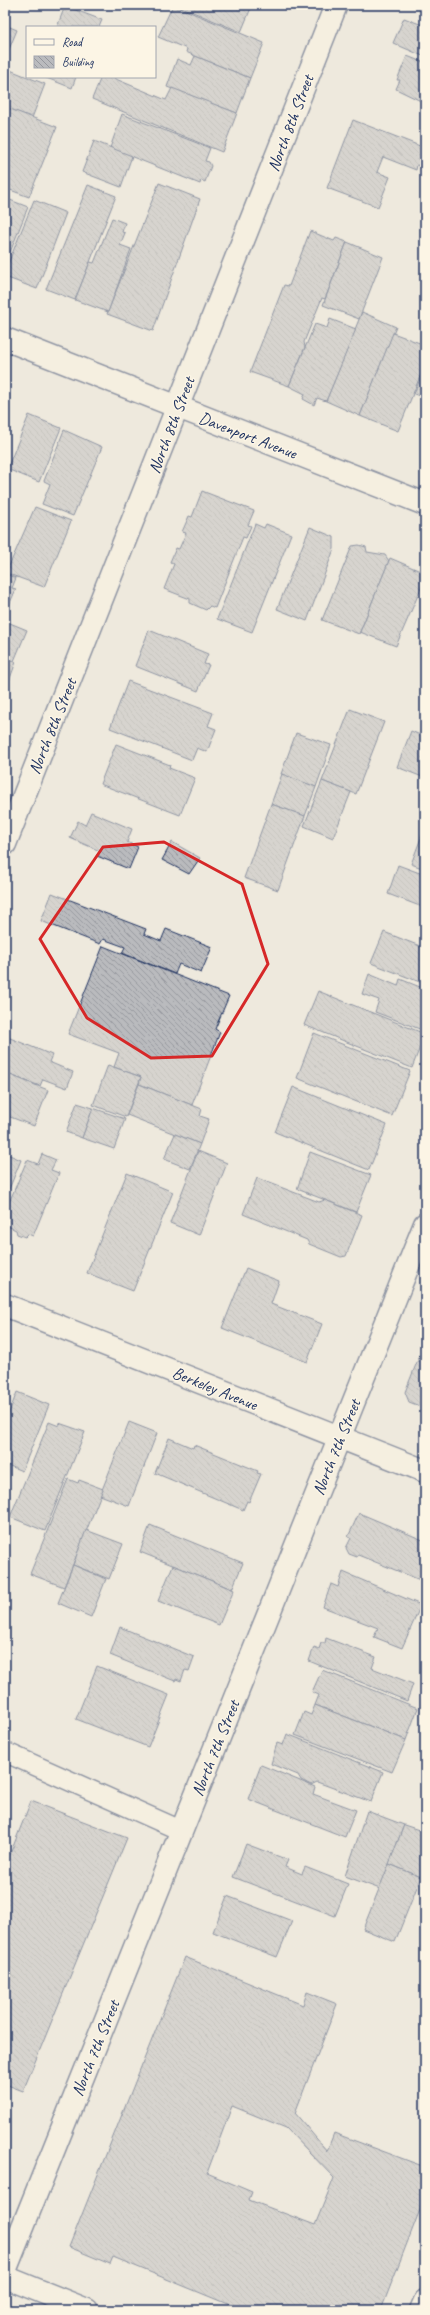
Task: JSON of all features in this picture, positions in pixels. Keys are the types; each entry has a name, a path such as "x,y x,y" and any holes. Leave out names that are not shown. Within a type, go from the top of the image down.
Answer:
{"street":[{"name":"North 8th Street","path":"5,844 336,5"},
{"name":"Davenport Avenue","path":"5,339 425,504"},
{"name":"North 7th Street","path":"5,2271 425,1224"},
{"name":"Berkeley Avenue","path":"5,1305 425,1471"},
{"path":"5,2277 87,2310"},
{"path":"421,2310 425,2301"}],"lane":[{"path":"5,1752 182,1831"}],"highlighted area":[{"path":"164,842 242,884 268,964 212,1056 151,1058 87,1018 40,939 103,847"}],"building":[{"path":"173,5 264,43 250,78 186,52 187,49 158,37"},
{"path":"176,5 247,5 251,8 241,32"},
{"path":"65,6 102,20 99,26 57,26"},
{"path":"404,18 425,26 425,57 393,43"},
{"path":"5,25 17,30 5,59"},
{"path":"195,56 250,78 237,113 167,87 177,59 191,65"},
{"path":"407,56 425,63 425,103 396,89 400,80 397,80"},
{"path":"5,68 26,76 26,78 30,78 45,84 32,118 5,107"},
{"path":"47,78 76,78 72,88"},
{"path":"101,78 113,78 166,100 172,88 237,113 222,152 92,99"},
{"path":"5,107 57,127 29,197 5,188"},
{"path":"122,114 210,148 205,161 209,162 211,166 205,182 201,180 200,184 110,148"},
{"path":"353,120 425,148 425,168 417,165 416,170 383,157 377,172 390,177 378,207 327,188"},
{"path":"94,141 132,156 121,187 82,172"},
{"path":"159,183 200,199 153,331 107,314"},
{"path":"88,185 116,196 75,300 46,289"},
{"path":"5,198 28,207 5,265"},
{"path":"34,200 66,213 37,289 5,277 5,271"},
{"path":"112,218 125,223 122,232 125,233 120,245 131,249 108,312 75,300 90,262 94,263"},
{"path":"310,231 334,241 336,238 347,242 325,299 322,298 304,342 305,347 289,386 250,372 284,285 289,286"},
{"path":"347,242 383,257 359,319 323,305"},
{"path":"362,312 396,327 360,416 326,401"},
{"path":"330,319 356,329 326,401 317,398 314,405 303,399 305,394 289,386 315,324 327,328"},
{"path":"393,333 425,345 425,364 398,431 360,416"},
{"path":"425,366 425,398 414,394"},
{"path":"29,415 61,428 39,482 7,469"},
{"path":"64,430 102,447 73,516 42,504 50,484 44,481"},
{"path":"202,491 254,511 248,525 251,526 246,538 243,537 215,608 210,606 206,610 190,603 190,599 164,589 174,564 170,562 176,548 179,549 186,533 182,532 189,516 192,517"},
{"path":"35,507 71,521 44,587 6,573"},
{"path":"255,524 264,528 266,524 291,534 252,632 217,619"},
{"path":"310,527 334,537 334,549 307,621 277,609"},
{"path":"359,545 366,547 367,552 385,555 389,561 359,634 322,620 352,546"},
{"path":"390,558 425,573 425,579 396,646 360,632"},
{"path":"5,574 16,578 12,588 16,589 6,612"},
{"path":"5,621 27,630 14,661 5,658"},
{"path":"149,630 208,654 204,664 209,665 198,691 135,666"},
{"path":"5,658 16,662 9,681 5,682"},
{"path":"128,681 213,713 208,726 216,729 207,752 197,748 192,760 110,728"},
{"path":"350,709 384,722 356,794 322,781"},
{"path":"411,731 425,737 425,778 397,767"},
{"path":"296,733 331,745 316,787 281,774"},
{"path":"116,744 170,765 169,768 195,778 180,815 100,784"},
{"path":"282,774 316,787 305,816 271,804"},
{"path":"322,781 351,792 333,838 304,826"},
{"path":"271,804 305,816 278,890 244,878"},
{"path":"91,812 132,829 127,842 138,847 129,869 97,856 100,851 70,838 78,821 85,825"},
{"path":"425,830 425,869 411,864"},
{"path":"172,842 200,858 189,874 162,860"},
{"path":"398,865 425,875 425,908 388,894"},
{"path":"52,893 146,929 144,934 161,941 166,929 212,947 201,973 179,964 175,974 122,953 125,947 103,939 100,944 41,921"},
{"path":"384,932 425,948 425,984 371,963"},
{"path":"103,946 229,996 215,1029 220,1032 192,1105 139,1084 141,1077 114,1067 119,1053 68,1034"},
{"path":"369,974 398,986 400,979 425,989 425,1031 375,1012 379,1000 362,994"},
{"path":"318,991 425,1034 412,1068 304,1025"},
{"path":"314,1033 410,1071 392,1116 297,1078"},
{"path":"5,1036 52,1055 49,1062 73,1072 67,1088 43,1079 40,1086 5,1073"},
{"path":"108,1065 141,1077 126,1117 93,1105"},
{"path":"5,1073 48,1090 34,1126 5,1115"},
{"path":"139,1084 202,1109 200,1116 209,1119 200,1144 127,1115"},
{"path":"293,1087 387,1125 369,1170 275,1132"},
{"path":"77,1103 93,1108 82,1138 66,1132"},
{"path":"93,1108 125,1119 114,1149 82,1138"},
{"path":"175,1134 200,1144 190,1169 164,1159"},
{"path":"198,1151 227,1163 199,1235 170,1223"},
{"path":"310,1152 371,1175 356,1212 297,1189"},
{"path":"5,1153 21,1160 5,1199"},
{"path":"42,1154 56,1160 51,1170 59,1173 33,1236 28,1234 25,1237 17,1234 16,1230 5,1225 5,1212 27,1160 38,1164"},
{"path":"127,1173 173,1192 133,1291 87,1273"},
{"path":"257,1178 319,1202 325,1200 362,1215 346,1256 341,1257 309,1244 307,1240 243,1214"},
{"path":"246,1268 279,1281 271,1304 322,1324 307,1362 222,1328"},
{"path":"425,1342 425,1408 409,1402 405,1392"},
{"path":"17,1392 49,1405 22,1471 5,1464 5,1423"},
{"path":"49,1422 59,1426 59,1423 85,1432 45,1531 10,1517"},
{"path":"129,1422 157,1433 129,1506 100,1495"},
{"path":"169,1438 193,1448 194,1445 258,1471 257,1473 261,1474 249,1502 247,1501 243,1510 155,1473"},
{"path":"68,1479 78,1483 79,1480 103,1489 64,1587 30,1574"},
{"path":"359,1513 425,1541 425,1582 358,1555 357,1557 349,1554 346,1548 351,1538 348,1537"},
{"path":"150,1525 243,1563 232,1589 140,1552"},
{"path":"86,1530 123,1544 109,1579 73,1565"},
{"path":"73,1565 106,1579 91,1617 58,1603"},
{"path":"173,1565 234,1590 219,1625 158,1601"},
{"path":"343,1572 421,1605 402,1648 374,1637 378,1628 323,1607 331,1584 338,1587"},
{"path":"120,1627 194,1657 189,1671 185,1670 181,1681 176,1679 175,1681 110,1655"},
{"path":"326,1638 376,1657 372,1668 413,1684 407,1701 309,1661 314,1647 319,1649 321,1643 325,1643"},
{"path":"97,1666 169,1695 148,1747 76,1719"},
{"path":"322,1670 418,1708 406,1740 315,1705 319,1695 312,1692"},
{"path":"315,1705 406,1740 392,1772 295,1735 304,1712 311,1715"},
{"path":"287,1734 383,1772 371,1802 317,1782 311,1785 301,1780 298,1775 271,1764 277,1743 283,1745"},
{"path":"261,1765 315,1787 313,1794 356,1810 345,1837 248,1799"},
{"path":"31,1801 127,1838 23,2091 5,2084 5,1867"},
{"path":"367,1811 404,1825 380,1889 345,1876"},
{"path":"404,1825 425,1832 425,1867 421,1877 389,1864"},
{"path":"246,1844 288,1860 285,1867 302,1874 305,1867 348,1884 335,1916 233,1877"},
{"path":"389,1864 421,1877 395,1942 363,1929"},
{"path":"227,1896 292,1921 277,1957 213,1932"},
{"path":"185,1957 303,2005 307,1992 337,2004 295,2113 327,2151 334,2133 425,2167 425,2197 381,2310 242,2310 113,2257 110,2264 69,2247","holes":["232,2106 286,2128 334,2178 315,2225 249,2200 252,2192 207,2173"]}]}
